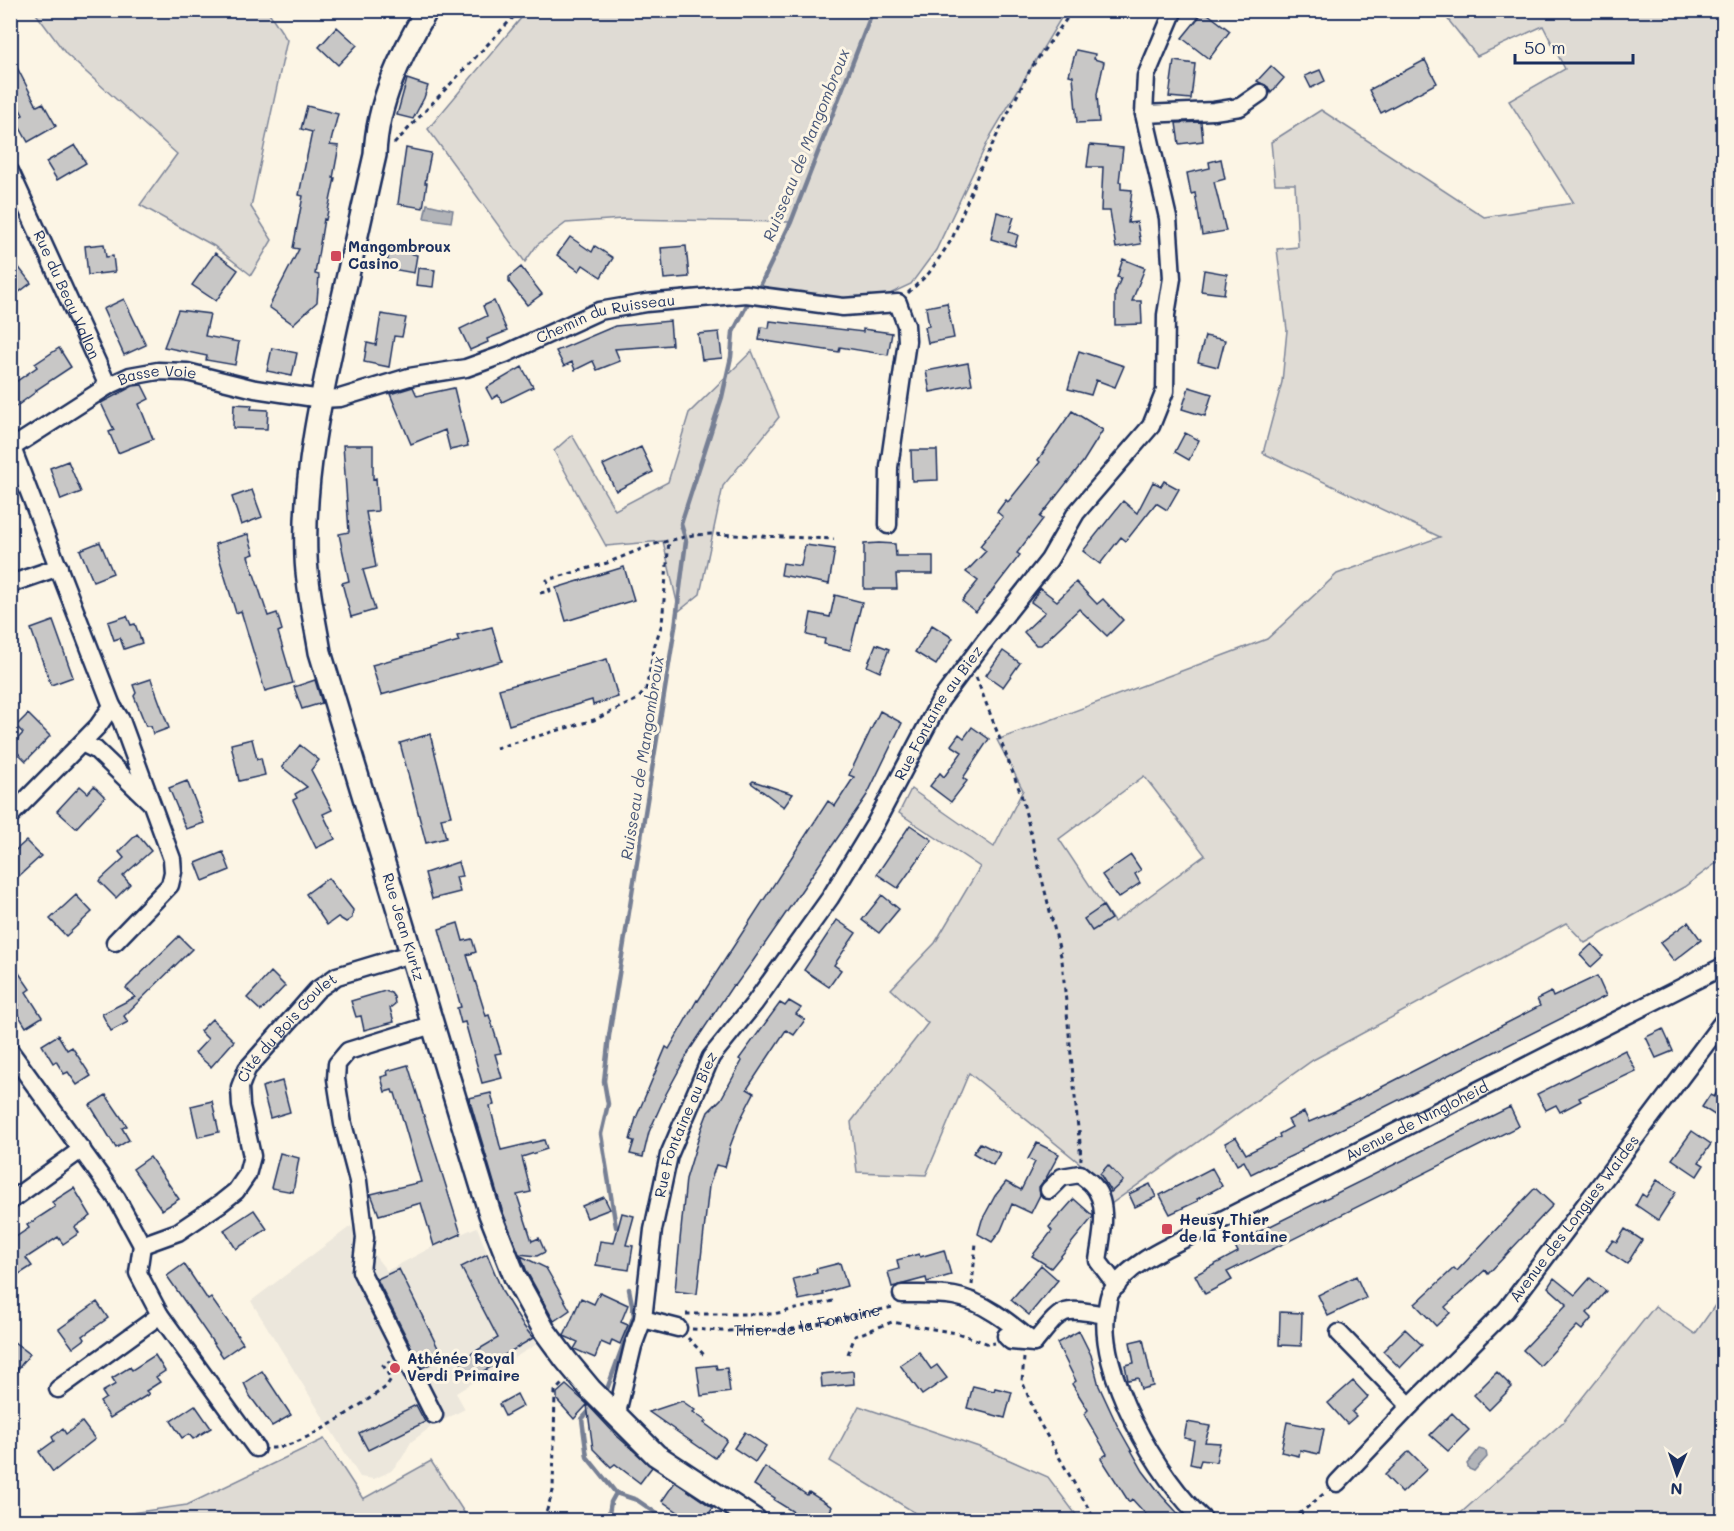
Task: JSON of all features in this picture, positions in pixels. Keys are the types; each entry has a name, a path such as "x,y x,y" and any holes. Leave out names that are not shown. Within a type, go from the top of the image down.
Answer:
{"main road":[{"name":"Rue Jean Kurtz","path":"427,10 406,47 383,108 312,449 306,559 311,602 324,663 490,1214 515,1277 544,1330 575,1371 616,1417 656,1455 755,1521"}],"street":[{"name":"Rue Fontaine au Biez","path":"616,1417 633,1346 643,1319 653,1230 669,1155 711,1058 754,1004 830,898 875,824 940,701 1049,560 1076,513 1151,426 1165,391 1166,315 1172,278 1168,218 1144,114 1146,76 1174,10"},
{"path":"1144,114 1214,111 1240,107 1260,93"},
{"name":"Rue du Beau Vallon","path":"10,171 108,386"},
{"name":"Chemin du Ruisseau","path":"321,399 340,398 409,377 465,368 505,354 599,311 646,303 746,294 843,307 898,303"},
{"path":"888,525 889,467 906,341 906,325 898,303"},
{"name":"Basse Voie","path":"11,448 108,386 130,376 158,371 187,372 255,389 321,399"},
{"path":"11,448 112,706 121,720 172,859 170,885 115,942"},
{"path":"10,584 59,567"},
{"path":"10,816 98,726 112,706"},
{"path":"82,742 96,750 151,804"},
{"name":"Cité du Bois Goulet","path":"142,1245 178,1232 236,1191 247,1174 252,1156 241,1107 240,1087 247,1069 317,990 337,976 410,954"},
{"name":"Avenue de Ningloheid","path":"1117,1286 1144,1260 1724,966"},
{"name":"Avenue des Longues Waides","path":"1336,1483 1506,1310 1724,1020"},
{"path":"432,1025 348,1051 338,1064 336,1078 343,1124 358,1180 365,1239 362,1271 434,1415"},
{"path":"10,1051 117,1199 142,1245 138,1273 160,1315 256,1448"},
{"path":"10,1201 82,1149"},
{"path":"1049,1190 1062,1177 1080,1174 1093,1184 1101,1202 1104,1218 1098,1261 1117,1286 1110,1295 1106,1315 1105,1332 1111,1365 1123,1398 1152,1456 1190,1508 1204,1521"},
{"path":"899,1300 954,1296 1004,1318 1034,1343"},
{"path":"1034,1343 1056,1316 1070,1309 1106,1315"},
{"path":"58,1389 160,1315"},
{"path":"643,1319 677,1320"},
{"path":"1339,1333 1410,1406"},
{"path":"1008,1339 1034,1343"}],"path":[{"path":"375,155 393,146 520,10"},
{"path":"898,303 929,273 952,239 980,169 1031,68 1073,10"},
{"path":"540,594 550,591 547,580 607,563 669,540 711,534 834,539"},
{"path":"496,748 594,720 626,706 642,694 646,689 655,644 662,624 669,540"},
{"path":"969,662 1021,794 1062,960 1083,1177"},
{"path":"1079,1130 1083,1177"},
{"path":"972,1302 976,1243"},
{"name":"Thier de la Fontaine","path":"677,1320 721,1331 789,1330 886,1308 899,1300"},
{"path":"705,1356 677,1320 687,1314 773,1314 833,1301"},
{"path":"848,1354 855,1336 892,1322 957,1333 988,1344 1008,1339"},
{"path":"1034,1343 1029,1344 1024,1356 1022,1381 1038,1420 1095,1521"},
{"path":"256,1448 279,1448 332,1424 386,1387 391,1379 383,1365 402,1354"},
{"path":"546,1521 554,1491 555,1391 575,1371"},
{"path":"1292,1521 1336,1483"}],"shaded area":[{"path":"34,11 268,11 287,40 251,207 272,240 251,275 214,246 140,205 177,154 66,54"},
{"path":"527,11 1069,11 1061,18 991,135 936,250 911,284 877,300 823,298 759,288 790,222 622,219 566,223 537,245 525,262 428,129"},
{"path":"1382,11 1723,11 1723,858 1684,887 1585,943 1566,923 1313,1060 1108,1206 1093,1174 969,1073 926,1175 857,1172 851,1122 928,1023 891,989 935,943 980,867 899,813 911,789 994,847 1023,790 997,740 1267,639 1337,574 1440,537 1263,453 1282,382 1287,330 1277,249 1298,247 1295,184 1275,184 1271,142 1321,110 1484,217 1574,203 1509,101 1565,69 1543,26 1477,56 1442,12 1382,17","holes":["1144,776 1205,855 1114,922 1059,839"]},
{"path":"427,204 453,210 451,222 424,218"},
{"path":"752,351 779,417 723,486 700,594 679,611 663,541 606,546 554,451 572,435 615,510 668,482 689,413"},
{"name":"Athénée Royal Verdi Primaire","path":"351,1226 387,1271 434,1246 477,1227 503,1293 537,1344 456,1393 465,1409 432,1426 411,1442 391,1471 374,1479 360,1477 251,1301"},
{"path":"1723,1294 1723,1520 1453,1520 1563,1422 1655,1306 1695,1334"},
{"path":"859,1406 982,1448 1048,1477 1080,1520 927,1520 830,1461"},
{"path":"324,1439 363,1499 431,1461 469,1520 82,1520 187,1505"},
{"path":"1479,1449 1486,1451 1487,1457 1474,1471 1469,1469 1467,1464"}],"building":[{"path":"1204,11 1230,31 1209,59 1182,38"},
{"path":"337,27 357,45 338,65 319,47"},
{"path":"1076,50 1095,54 1094,59 1104,62 1097,94 1099,122 1077,123 1073,76 1069,75"},
{"path":"10,54 37,106 43,103 56,126 28,142 15,119 23,115 10,91"},
{"path":"1425,60 1437,83 1381,113 1369,90"},
{"path":"1174,61 1195,64 1191,99 1169,97"},
{"path":"1271,66 1284,78 1271,93 1268,87 1257,81"},
{"path":"1320,70 1325,81 1311,88 1305,76"},
{"path":"407,79 428,86 413,119 397,115"},
{"path":"307,106 338,114 330,145 339,146 333,178 335,178 326,220 324,219 315,274 319,275 317,302 293,324 269,307 299,249 293,248 303,196 299,195 312,132 301,129"},
{"path":"1201,122 1203,141 1179,144 1176,123"},
{"path":"75,145 86,163 57,180 46,162"},
{"path":"1090,145 1123,148 1119,182 1121,182 1121,189 1132,190 1128,223 1137,222 1141,244 1116,248 1110,211 1101,211 1103,167 1087,167"},
{"path":"406,148 431,153 423,208 398,204"},
{"path":"1221,159 1225,179 1214,182 1226,231 1202,235 1195,193 1191,194 1187,173 1210,168 1209,162"},
{"path":"997,212 1014,217 1009,232 1018,235 1015,246 991,239"},
{"path":"570,237 592,252 595,246 613,258 601,277 583,265 579,271 557,255"},
{"path":"104,244 106,257 113,256 115,272 88,275 85,246"},
{"path":"686,246 689,277 664,279 661,248"},
{"path":"390,248 417,255 414,273 386,268"},
{"path":"215,253 238,270 216,301 192,285"},
{"path":"10,256 31,283 10,299"},
{"path":"1123,259 1145,268 1132,301 1141,301 1142,324 1115,325 1115,293 1121,278 1117,277"},
{"path":"521,267 542,294 527,305 509,282 509,277"},
{"path":"418,268 435,270 433,287 416,285"},
{"path":"1204,270 1227,274 1224,294 1201,291"},
{"path":"124,299 146,345 124,355 103,309"},
{"path":"494,301 507,331 487,339 488,342 470,350 460,329 487,316 483,306"},
{"path":"947,303 954,338 928,343 925,327 929,326 926,307"},
{"path":"178,310 210,314 205,336 239,342 235,365 206,360 207,356 164,347"},
{"path":"381,314 406,318 402,337 394,336 389,367 364,362 367,343 376,345"},
{"path":"670,321 672,345 615,349 620,361 597,370 593,361 575,370 572,362 564,366 556,351 615,326"},
{"path":"770,321 863,332 863,329 892,333 888,355 840,347 839,352 759,340 761,327 769,328"},
{"path":"719,332 722,358 702,360 698,334"},
{"path":"1205,336 1225,340 1218,367 1198,362"},
{"path":"59,348 71,367 36,390 10,411 10,386 37,367 35,364"},
{"path":"272,348 297,353 292,376 267,371"},
{"path":"1079,351 1124,366 1115,387 1096,380 1091,395 1068,389"},
{"path":"968,363 972,384 930,392 926,371"},
{"path":"522,367 533,387 502,402 498,395 492,399 486,388"},
{"path":"142,385 149,399 139,404 153,439 118,453 109,432 114,430 101,403 133,386"},
{"path":"413,387 417,396 454,388 468,446 450,450 445,430 411,444 390,394"},
{"path":"1189,387 1212,394 1205,416 1182,409"},
{"path":"234,404 252,405 251,409 268,410 267,429 233,428"},
{"path":"1072,411 1103,430 1083,462 1040,517 1043,519 1017,553 1020,555 976,612 962,601 978,581 966,572 986,551 980,546 1003,517 997,512 1006,500 1008,502 1040,462 1038,460"},
{"path":"1185,433 1199,440 1189,460 1175,452"},
{"path":"343,445 373,445 373,479 376,478 378,511 366,512 376,567 363,570 375,610 351,617 342,583 349,581 339,534 349,532"},
{"path":"641,447 653,472 616,491 603,465"},
{"path":"911,450 937,450 938,480 912,481"},
{"path":"68,461 81,492 61,500 50,468"},
{"path":"1164,481 1179,489 1167,510 1156,503 1126,541 1121,537 1100,564 1083,551 1123,501 1137,513 1153,482 1161,486"},
{"path":"252,490 262,517 241,525 232,497"},
{"path":"248,534 254,554 248,556 268,616 277,613 282,630 278,632 293,683 265,691 241,611 236,613 215,544"},
{"path":"100,542 113,573 93,581 80,550"},
{"path":"864,544 895,544 896,556 933,556 933,574 896,574 897,589 864,589"},
{"path":"805,545 835,549 829,584 781,575 783,563 801,566"},
{"path":"624,567 634,600 566,621 556,588"},
{"path":"1076,582 1097,604 1103,599 1123,620 1107,636 1079,609 1041,645 1036,645 1024,632 1045,612 1031,602 1040,588 1057,601"},
{"path":"835,595 862,602 850,650 824,644 825,639 807,635 811,613 830,617"},
{"path":"127,616 131,625 135,624 142,643 124,649 120,638 114,640 108,622"},
{"path":"53,621 73,677 51,685 31,629"},
{"path":"932,625 953,638 936,665 915,652"},
{"path":"492,627 502,661 381,695 372,665 459,641 457,636"},
{"path":"876,644 889,649 880,672 867,666"},
{"path":"1003,651 1020,663 1003,687 986,675"},
{"path":"607,659 618,697 593,705 592,700 509,725 499,689"},
{"path":"151,679 169,728 153,734 151,726 146,726 134,696 136,693 133,685"},
{"path":"315,680 322,703 302,709 294,687"},
{"path":"880,711 902,723 867,795 691,1048 649,1132 643,1157 630,1154 634,1141 630,1140 636,1118 666,1047 669,1049 697,1000 828,801 835,806 854,777 849,775"},
{"path":"28,714 50,736 26,761 11,746 23,733 16,726"},
{"path":"972,727 989,739 963,778 967,781 951,802 930,786 940,773 944,777 962,752 951,745 959,734 964,738"},
{"path":"430,734 451,816 441,818 446,838 426,843 400,743"},
{"path":"252,739 257,759 261,758 265,775 239,781 231,744"},
{"path":"300,745 319,760 311,770 332,810 323,814 335,839 316,848 293,800 297,798 295,794 307,787 282,767"},
{"path":"187,781 204,823 186,829 169,788"},
{"path":"753,781 793,794 784,807 751,783"},
{"path":"80,786 88,793 94,786 105,797 76,828 57,811"},
{"path":"910,825 932,840 898,888 877,874"},
{"path":"137,834 151,851 123,876 130,884 116,898 99,881 124,858 119,852"},
{"path":"26,841 41,856 10,884 10,855"},
{"path":"223,852 230,870 203,881 196,863"},
{"path":"1131,855 1141,870 1135,874 1140,883 1118,898 1102,875"},
{"path":"458,862 462,876 456,877 460,892 432,899 425,873"},
{"path":"328,878 353,910 352,918 346,922 338,917 327,925 306,894"},
{"path":"76,895 92,912 66,936 50,919"},
{"path":"882,895 899,909 879,933 862,920"},
{"path":"1103,906 1111,919 1092,931 1084,919"},
{"path":"837,920 856,933 834,965 841,970 829,987 804,970"},
{"path":"1688,922 1701,940 1674,961 1660,943"},
{"path":"458,923 463,941 472,939 476,952 467,955 486,1016 489,1015 501,1053 495,1054 502,1078 482,1083 465,1022 461,1023 457,1008 461,1007 439,929"},
{"path":"179,936 192,949 124,1016 128,1022 111,1031 102,1014 135,997 126,988"},
{"path":"1592,944 1603,956 1591,967 1580,955"},
{"path":"10,960 30,989 26,992 42,1017 26,1027 14,1008 19,1005 10,994"},
{"path":"271,972 285,986 261,1011 247,998"},
{"path":"1597,976 1606,996 1268,1167 1251,1174 1244,1161 1237,1165 1225,1143 1236,1137 1246,1154 1280,1137 1279,1134 1292,1127 1288,1120 1304,1112 1309,1122 1335,1111 1540,1006 1537,999 1551,992 1553,997"},
{"path":"385,991 394,997 395,1004 390,1008 394,1022 364,1030 361,1016 356,1017 351,1001"},
{"path":"789,1001 801,1008 796,1014 805,1020 794,1035 786,1030 747,1089 754,1093 740,1120 725,1167 716,1165 709,1186 697,1294 675,1291 686,1179 708,1112 721,1099 742,1061 739,1059 780,1003 785,1006"},
{"path":"212,1019 234,1041 211,1067 195,1053 208,1039 200,1031"},
{"path":"1663,1029 1673,1051 1656,1058 1646,1037"},
{"path":"58,1035 67,1050 72,1047 91,1076 77,1085 68,1072 64,1074 56,1061 53,1063 42,1045"},
{"path":"1625,1050 1636,1071 1579,1098 1581,1101 1560,1112 1556,1105 1546,1110 1537,1094"},
{"path":"408,1065 461,1234 434,1246 421,1203 379,1215 371,1194 421,1182 395,1093 392,1090 385,1092 381,1077 388,1075 387,1071"},
{"path":"282,1081 290,1112 270,1118 262,1087"},
{"path":"1724,1081 1724,1121 1702,1107 1710,1095 1714,1097"},
{"path":"491,1093 494,1105 490,1106 501,1150 544,1140 547,1149 522,1157 531,1192 517,1195 532,1241 539,1238 545,1252 537,1256 519,1254 502,1210 469,1098"},
{"path":"106,1095 127,1126 122,1128 129,1140 116,1148 90,1105"},
{"path":"212,1101 219,1132 198,1137 191,1106"},
{"path":"1510,1107 1519,1126 1227,1272 1232,1280 1205,1294 1195,1275 1238,1252 1234,1244"},
{"path":"1692,1131 1711,1144 1699,1162 1704,1165 1697,1176 1672,1159"},
{"path":"980,1143 1000,1153 993,1165 973,1153"},
{"path":"1037,1143 1059,1154 1039,1187 1040,1195 1031,1213 1012,1204 1001,1230 992,1242 978,1234 982,1220 995,1196 1006,1182 1021,1190 1035,1162 1028,1159"},
{"path":"280,1153 299,1158 293,1192 271,1188"},
{"path":"150,1157 179,1199 162,1210 133,1169"},
{"path":"1108,1165 1123,1181 1111,1192 1100,1174"},
{"path":"1212,1168 1222,1186 1197,1199 1198,1201 1170,1214 1160,1195"},
{"path":"1657,1180 1676,1192 1658,1220 1636,1205 1642,1194 1646,1197"},
{"path":"1150,1184 1156,1197 1135,1207 1129,1194"},
{"path":"74,1188 91,1216 75,1227 79,1233 63,1244 58,1237 26,1258 32,1266 10,1280 10,1241 29,1228 27,1225 55,1207 52,1202"},
{"path":"1535,1188 1553,1205 1488,1274 1485,1270 1445,1307 1450,1313 1436,1326 1415,1304 1454,1268 1457,1271"},
{"path":"604,1197 610,1209 587,1218 582,1206"},
{"path":"1074,1199 1093,1217 1051,1268 1032,1256 1052,1231 1049,1227"},
{"path":"254,1210 267,1229 236,1249 224,1230"},
{"path":"622,1213 634,1216 626,1245 633,1246 629,1270 596,1265 600,1241 614,1243"},
{"path":"1625,1229 1642,1240 1627,1264 1606,1250 1613,1240 1617,1242"},
{"path":"944,1250 951,1275 927,1282 926,1278 892,1287 888,1272 899,1269 897,1260 919,1254 920,1257"},
{"path":"487,1254 503,1293 533,1338 501,1357 503,1360 470,1379 459,1361 498,1338 461,1267"},
{"path":"521,1256 546,1268 570,1310 554,1321 527,1272"},
{"path":"840,1263 847,1286 823,1293 824,1295 799,1300 793,1279 817,1273 816,1269"},
{"path":"184,1264 208,1300 211,1298 243,1343 223,1357 167,1276"},
{"path":"1041,1265 1058,1280 1029,1315 1011,1300"},
{"path":"399,1269 443,1358 422,1368 377,1279"},
{"path":"1356,1276 1366,1298 1328,1316 1318,1295"},
{"path":"1554,1278 1575,1295 1590,1278 1606,1291 1587,1313 1592,1318 1582,1330 1577,1326 1540,1366 1523,1350 1567,1304 1548,1287"},
{"path":"600,1292 628,1305 621,1322 628,1325 620,1344 612,1340 610,1346 601,1342 595,1358 574,1349 578,1342 564,1336 581,1298 594,1304"},
{"path":"97,1302 108,1318 83,1336 85,1339 73,1348 59,1329"},
{"path":"1280,1312 1302,1313 1301,1346 1279,1345"},
{"path":"1405,1329 1422,1345 1400,1368 1383,1351"},
{"path":"1079,1331 1091,1355 1099,1386 1118,1427 1143,1471 1185,1521 1152,1521 1132,1499 1129,1502 1101,1458 1107,1454 1084,1414 1088,1410 1072,1384 1076,1381 1057,1343"},
{"path":"10,1339 30,1354 10,1379"},
{"path":"1143,1339 1153,1386 1141,1389 1138,1378 1128,1380 1125,1365 1134,1363 1130,1342"},
{"path":"919,1352 931,1369 937,1365 947,1378 922,1395 900,1365"},
{"path":"155,1355 165,1371 156,1377 160,1382 146,1391 149,1394 110,1418 100,1402 106,1398 102,1392 116,1384 112,1378 130,1367 132,1370"},
{"path":"716,1365 717,1369 727,1368 730,1392 701,1396 697,1367"},
{"path":"262,1371 291,1415 272,1426 250,1396 244,1383"},
{"path":"853,1371 854,1384 822,1387 821,1374"},
{"path":"1497,1372 1512,1387 1489,1410 1474,1395"},
{"path":"1353,1381 1368,1397 1352,1412 1356,1416 1347,1424 1328,1403"},
{"path":"566,1385 587,1404 617,1436 652,1467 640,1483 615,1464 611,1467 593,1449 587,1405 574,1419 557,1400 557,1393"},
{"path":"973,1386 1012,1392 1005,1418 967,1408"},
{"path":"517,1394 523,1406 505,1416 499,1404"},
{"path":"682,1401 706,1421 704,1423 727,1440 715,1458 649,1412"},
{"path":"195,1405 211,1428 193,1439 189,1434 182,1438 171,1421"},
{"path":"416,1405 425,1422 368,1450 359,1433"},
{"path":"1452,1413 1469,1430 1448,1451 1430,1435"},
{"path":"82,1422 95,1439 53,1472 39,1452 54,1441 52,1437 63,1429 66,1434"},
{"path":"1187,1422 1210,1426 1205,1442 1220,1443 1216,1462 1201,1460 1199,1466 1190,1464 1194,1440 1184,1438"},
{"path":"1287,1422 1324,1429 1319,1454 1300,1450 1299,1456 1281,1452"},
{"path":"745,1432 766,1446 755,1462 734,1448"},
{"path":"1409,1451 1427,1469 1402,1493 1385,1475"},
{"path":"765,1467 807,1495 809,1492 832,1507 830,1511 844,1521 808,1521 774,1500 775,1498 754,1485"},
{"path":"675,1482 713,1508 704,1521 691,1521 662,1501"}],"waterway":[{"name":"Ruisseau de Mangombroux","path":"759,288 791,222 873,10"},
{"name":"Ruisseau de Mangombroux","path":"616,1227 601,1134 608,1104 604,1081 609,1036 675,627 686,541 681,524 722,397 731,357 733,332 749,301"},
{"name":"Ruisseau de Mangombroux","path":"606,1392 634,1315 629,1289"},
{"name":"Ruisseau de Mangombroux","path":"590,1410 582,1419 587,1457 616,1493 637,1500 666,1520"},
{"path":"608,1520 611,1502 616,1493"}],"place":[{"name":"Mangombroux Casino","path":"336,256"},
{"name":"Heusy Thier de la Fontaine","path":"1167,1229"},
{"name":"Athénée Royal Verdi Primaire","path":"395,1368"}]}
